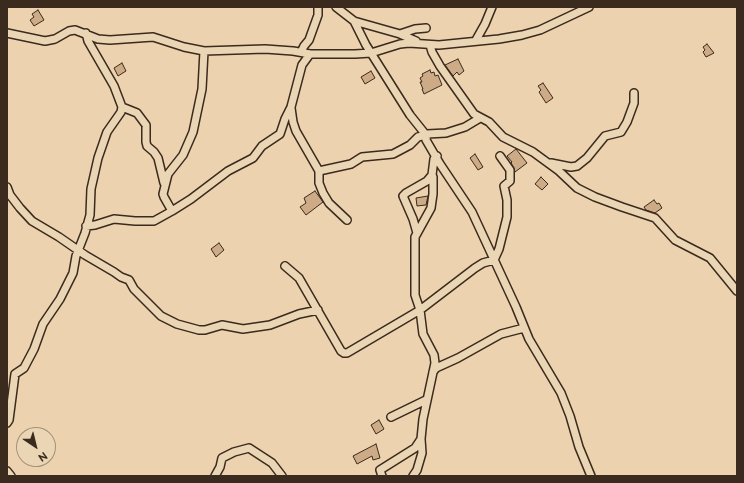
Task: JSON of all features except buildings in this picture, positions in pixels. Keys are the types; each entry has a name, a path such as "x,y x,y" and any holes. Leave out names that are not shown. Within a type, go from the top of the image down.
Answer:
{"street":[{"path":"301,52 312,34 318,16 318,7"},
{"path":"336,7 354,21 400,34 420,43 430,45 499,39 532,32 589,7"},
{"path":"476,40 492,7"},
{"path":"354,21 371,53 410,115 426,137 472,212 516,307 531,344 561,393 570,416 578,447 591,476"},
{"path":"400,34 415,29 426,28"},
{"path":"7,33 45,41 55,39 69,31 75,30 98,38 110,40 153,37 184,47 204,51 265,49 310,54 371,53 400,44 420,43"},
{"path":"7,423 9,420 15,374 24,368 34,349 43,324 73,273 78,250 90,211 91,189 98,158 107,132 120,116 122,107 110,77 88,41 86,33"},
{"path":"430,45 432,52 440,66 474,114 493,125 503,137 524,146 547,162 577,188 622,207 655,218 675,240 710,258 737,291"},
{"path":"164,189 168,174 183,155 193,132 202,89 204,51"},
{"path":"86,226 95,226 114,219 154,221 190,199 228,171 254,158 262,146 280,134 285,119 291,108 302,65 310,54"},
{"path":"547,162 571,167 582,163 606,136 621,132 627,122 634,103 634,93"},
{"path":"122,107 137,113 146,125 147,146 154,152 162,168 164,197 172,211"},
{"path":"291,108 296,131 319,171 319,183 329,203 347,220"},
{"path":"319,171 351,164 362,157 393,154 410,145 418,137 426,137 427,134 446,134 465,127 480,118"},
{"path":"413,476 419,465 422,453 421,439 423,419 435,364 434,355 423,334 420,310 415,295 415,237 431,208 432,175 434,159 437,156"},
{"path":"494,260 499,249 507,217 504,186 510,181 510,170 500,156"},
{"path":"418,233 414,219 403,196 406,192 427,181 432,175"},
{"path":"7,187 10,195 32,221 121,277 129,280 134,289 161,316 177,324 199,330 205,330 222,325 239,329 264,326 285,321 299,314 318,310"},
{"path":"285,266 298,278 341,351 347,353 420,310 475,268 483,263 494,260"},
{"path":"433,372 436,368 501,334 524,328"},
{"path":"391,417 426,400"},
{"path":"382,476 380,470 415,448 421,439"},
{"path":"215,476 220,467 222,458 234,452 249,448 272,463 282,476"},
{"path":"7,471 11,476"}]}
